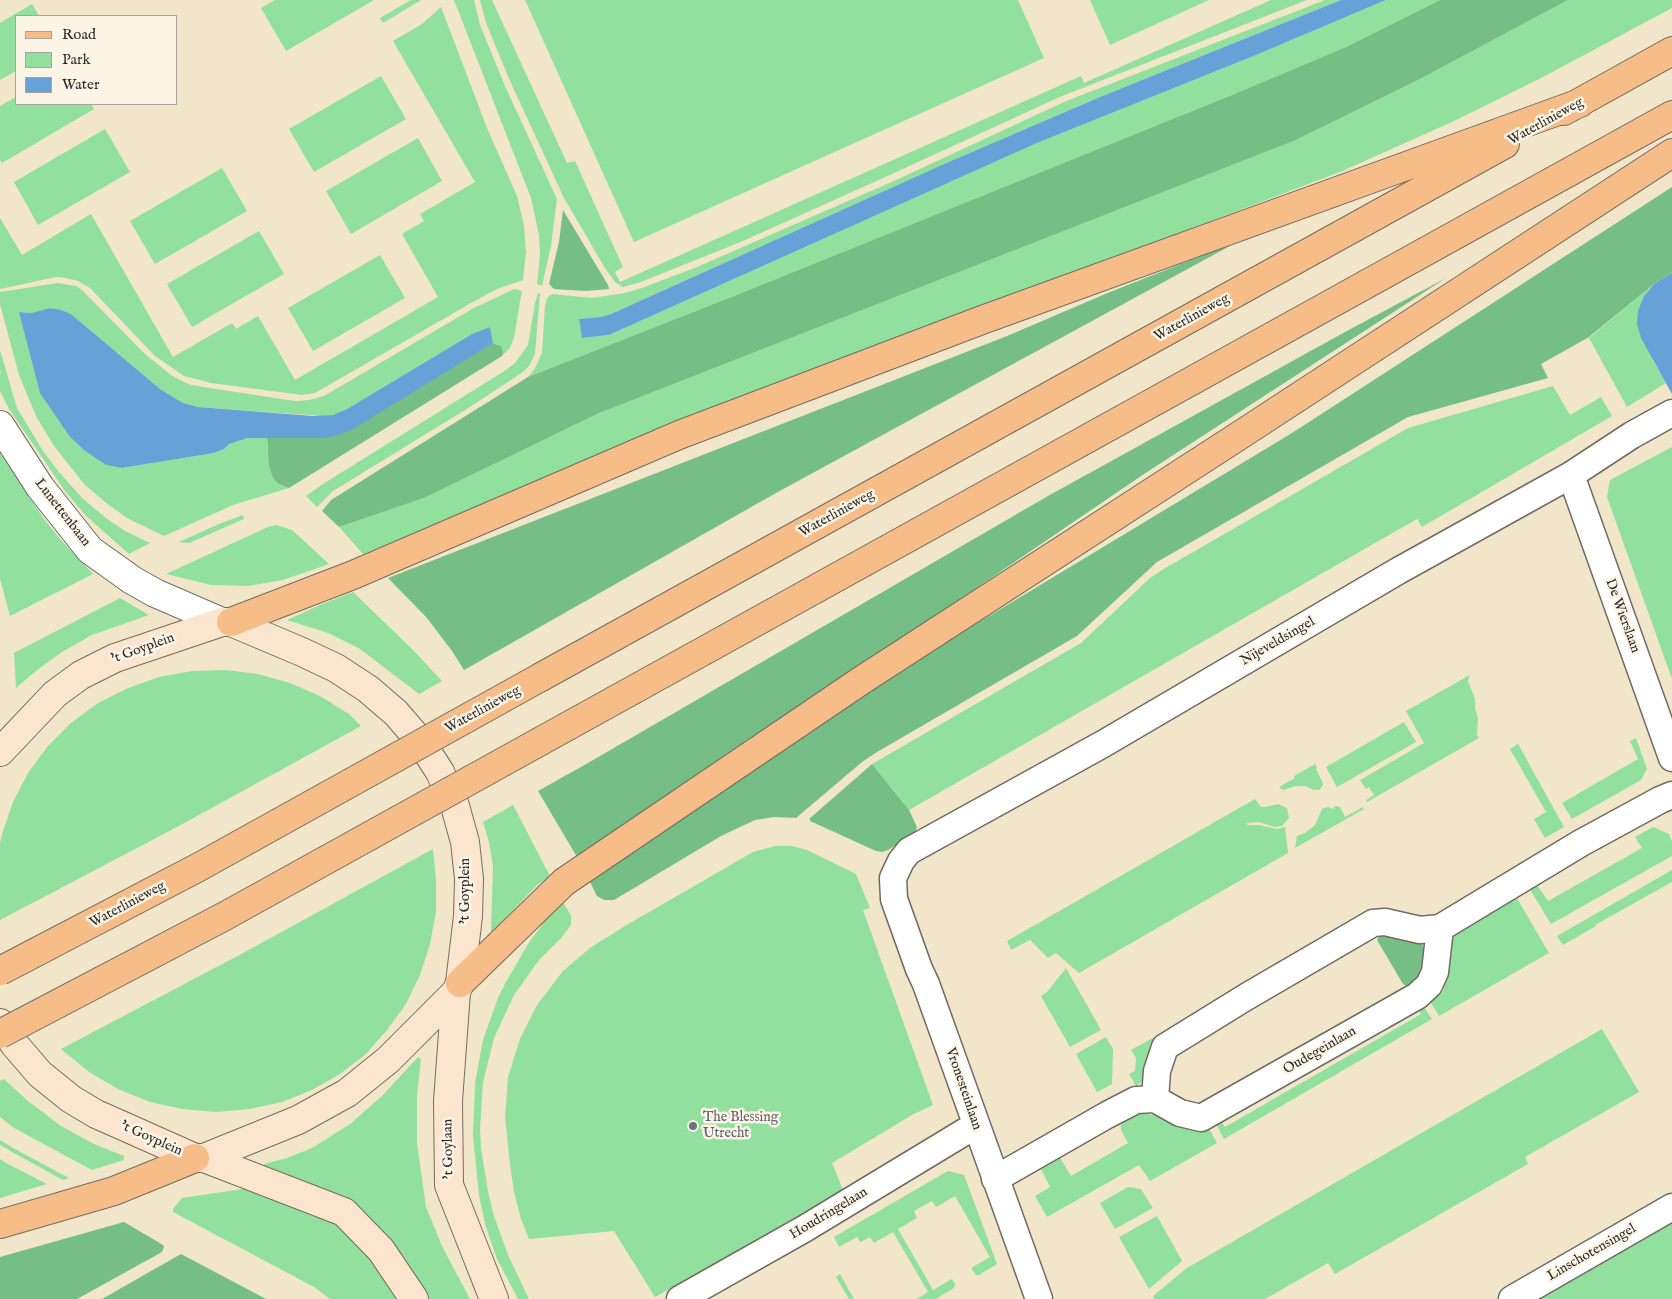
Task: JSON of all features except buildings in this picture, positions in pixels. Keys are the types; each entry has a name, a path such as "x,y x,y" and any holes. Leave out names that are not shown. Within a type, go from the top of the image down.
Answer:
{"main road":[{"name":"Waterlinieweg","path":"0,971 199,867 1672,51"},
{"path":"226,622 353,575 679,435 982,320 1580,103"},
{"path":"0,1034 226,916 1672,114"},
{"path":"0,1224 114,1191 298,1120 347,1093 388,1060 458,987 564,882 862,680 1672,153"},
{"name":"'t Goyplein","path":"0,752 55,694 81,675 115,658 226,622 302,652 336,668 368,688 389,707 420,741 440,772 454,806 465,842 469,879 468,916 458,987"},
{"name":"'t Goylaan","path":"458,987 448,1101 449,1185 494,1299"},
{"name":"'t Goyplein","path":"0,1023 15,1045 40,1074 71,1099 96,1114 199,1158"},
{"path":"199,1158 344,1212 381,1250 414,1299"}],"street":[{"name":"Nijeveldsingel","path":"893,878 901,861 909,851 1103,744 1398,571 1572,475 1632,435 1662,419"},
{"name":"Lunettenbaan","path":"0,425 40,487 90,550 132,580 155,593 226,622"},
{"name":"De Wierslaan","path":"1572,475 1672,758"},
{"path":"995,1179 1136,1100 1155,1099 1157,1072 1165,1047 1246,997 1374,923 1385,922 1420,930 1440,928 1581,842 1672,795"},
{"name":"Vronesteinlaan","path":"893,878 894,899 1039,1299"},
{"name":"Oudegeinlaan","path":"1155,1099 1180,1113 1202,1118 1417,996 1429,986 1435,972 1440,928"},
{"name":"Houdringelaan","path":"680,1299 804,1230 976,1125"},
{"name":"Linschotensingel","path":"1512,1299 1672,1207"}],"green space":[{"path":"275,0 374,0 286,51 261,8"},
{"path":"411,0 421,0 383,23 380,18"},
{"path":"454,0 474,0 480,25 505,86 557,199 551,246 542,286 537,284 540,254 539,235 531,198"},
{"path":"480,0 492,0 567,163 575,161 623,267 615,272 620,282 1081,76 1084,83 1271,0 1307,0 1062,96 743,241 641,282 623,287 615,282 605,268 564,198 510,81 486,23"},
{"path":"525,0 1018,0 1044,58 634,242"},
{"path":"1090,0 1209,0 1110,45"},
{"path":"1325,0 1341,0 1100,97 944,164 611,314 579,319 582,338 609,335 1037,143 1256,55 1386,0 1440,0 1346,47 1232,95 528,377 534,370 542,353 545,306 547,298 552,294 592,298 625,293 642,288 697,267 896,180 1064,102"},
{"path":"1440,0 1568,0 1420,79 1296,140 597,414 424,498 339,527 322,511 331,500 528,377 1232,95 1346,47"},
{"path":"1568,0 1672,0 1672,8 1543,77 1452,122 1340,172 1108,260 363,554 339,527 424,498 597,414 1296,140 1420,79"},
{"path":"32,4 38,15 15,15 15,72 0,80 0,23"},
{"path":"441,7 487,128 517,196 524,226 526,252 523,280 497,289 473,302 315,393 302,395 211,383 184,376 155,356 90,288 78,281 56,277 0,289 0,218 22,255 91,214 173,357 232,323 236,329 258,316 295,380 438,297 402,234 424,221 420,214 475,182 393,41 422,24"},
{"path":"381,76 406,119 314,172 289,129"},
{"path":"15,98 15,105 92,105 94,109 2,163 0,160 0,106"},
{"path":"105,129 130,172 38,225 14,182"},
{"path":"418,138 442,181 351,234 326,191"},
{"path":"222,168 247,211 155,264 130,221"},
{"path":"1672,187 1672,273 1654,284 1589,337 1541,364 1548,378 1408,417 1157,562 1077,636 877,752 862,762 796,818 774,817 755,820 721,836 614,900 604,900 597,896 588,878 926,654 1292,433"},
{"path":"563,210 609,289 586,291 554,289 549,284 559,242"},
{"path":"259,231 284,274 192,327 167,284"},
{"path":"1239,241 776,493 464,670 427,618 388,578 1007,336 1110,292"},
{"path":"380,255 405,298 313,351 288,308"},
{"path":"1446,278 1144,474 903,638 732,750 577,857 538,791 1048,496"},
{"path":"58,283 76,286 83,291 145,354 171,375 182,381 191,385 295,401 324,396 472,309 514,289 522,291 514,338 510,348 502,356 501,346 493,343 490,327 472,334 347,409 333,415 323,416 198,407 183,403 160,389 71,314 50,308 31,313 19,312 70,437 85,451 106,465 122,468 214,453 237,440 267,438 267,448 279,484 289,488 233,505 164,536 127,518 84,484 54,446 36,416 19,375 0,304 0,292"},
{"path":"1654,284 1644,296 1653,361 1666,383 1627,407 1589,338"},
{"path":"538,293 540,294 535,354 529,366 523,372 470,407 333,491 317,507 306,496 515,363 528,345"},
{"path":"493,343 501,346 502,356 289,488 279,484 273,478 269,466 267,438 327,438"},
{"path":"0,350 17,408 43,451 58,471 83,499 106,518 125,531 150,543 129,554 86,516 65,491 9,409 0,391"},
{"path":"1553,386 1570,415 1601,397 1612,416 1422,527 1417,519 909,810 872,764 1081,643 1150,578 1162,570 1408,428"},
{"path":"1672,447 1672,679 1607,497 1610,480"},
{"path":"0,453 44,519 93,574 10,616 0,579"},
{"path":"243,515 244,519 189,543 179,542 219,524"},
{"path":"276,525 292,530 329,564 283,580 248,586 211,585 166,574 268,527"},
{"path":"353,592 442,681 419,694 360,649 328,633 287,620"},
{"path":"120,598 149,615 92,635 62,652 16,688 14,653"},
{"path":"225,670 258,674 290,683 320,696 349,714 361,726 177,827 0,920 0,843 2,834 13,802 28,773 48,746 71,723 98,703 128,688 159,677 192,671"},
{"path":"1470,675 1468,681 1475,699 1478,718 1477,735 1479,738 1367,802 1366,800 1374,795 1369,787 1366,789 1360,780 1424,743 1406,711"},
{"path":"1404,722 1416,742 1337,787 1326,767"},
{"path":"1636,738 1647,769 1641,780 1572,819 1562,803 1638,759 1630,741"},
{"path":"1518,744 1564,827 1545,838 1534,819 1546,812 1510,749"},
{"path":"872,764 909,810 917,827 915,833 882,852 810,821 810,818"},
{"path":"1315,764 1323,784 1320,790 1314,790 1305,786 1296,786 1283,790 1279,787 1295,778 1294,776"},
{"path":"1255,799 1261,807 1278,804 1287,808 1289,818 1282,826 1275,827 1258,822 1247,823 1247,825 1277,829 1285,827 1288,853 1079,973 1056,953 1048,958 1030,940 1011,950 1007,941"},
{"path":"513,805 550,876 537,885 491,933 493,866 483,822"},
{"path":"1335,806 1340,807 1345,817 1363,807 1364,809 1295,848 1297,836 1305,833 1315,825 1322,809 1328,807 1334,809"},
{"path":"1653,827 1669,834 1672,842 1672,856 1551,924 1528,886 1537,885 1548,901 1642,848 1635,837"},
{"path":"775,846 791,846 807,850 856,874 870,908 863,910 933,1105 912,1115 832,1163 843,1190 655,1297 614,1231 529,1239 521,1219 514,1192 510,1164 505,1117 508,1077 520,1039 537,1005 563,971 590,948 625,926 753,852"},
{"path":"433,849 436,880 436,912 430,944 420,975 406,1004 366,1054 340,1074 312,1090 282,1102 250,1109 216,1112 182,1109 150,1102 118,1089 89,1072 61,1049 245,952"},
{"path":"1672,870 1672,882 1563,945 1557,936"},
{"path":"1515,895 1549,953 1439,1016 1429,1000 1443,992 1454,932"},
{"path":"562,901 571,915 571,925 539,960 514,995 494,1038 483,1082 480,1129 481,1148 493,1213 508,1255 529,1299 518,1299 497,1259 485,1224 479,1195 473,1136 475,1083 483,1040 498,998 528,944"},
{"path":"1380,934 1423,945 1426,957 1420,978 1407,986 1403,984 1377,940"},
{"path":"1066,968 1101,1030 1070,1047 1041,996 1047,992"},
{"path":"1422,1004 1432,1019 1224,1139 1215,1122 1221,1121 1225,1127 1421,1014 1418,1009"},
{"path":"1602,1029 1639,1092 1525,1157 1528,1164 1335,1274 1328,1263 1265,1299 1154,1299 1153,1296 1187,1268"},
{"path":"1106,1037 1113,1049 1112,1084 1097,1092 1076,1054"},
{"path":"1153,1038 1145,1076 1141,1083 1136,1086 1129,1074 1135,1071 1136,1058 1131,1050"},
{"path":"418,1057 421,1059 417,1095 417,1143 426,1207 442,1246 470,1299 424,1299 403,1264 264,1166 264,1164 287,1158 312,1148 350,1124 382,1096"},
{"path":"4,1079 28,1101 61,1126 94,1144 124,1156 124,1160 92,1170 14,1128 0,1117 0,1081"},
{"path":"1139,1112 1208,1127 1217,1143 1150,1181 1139,1165 1047,1217 1035,1196 1050,1187 1040,1167 1059,1156 1071,1176 1128,1143 1121,1130 1121,1125 1123,1121"},
{"path":"0,1140 69,1178 63,1180 0,1145"},
{"path":"0,1159 6,1163 47,1184 0,1198"},
{"path":"948,1171 964,1175 997,1264 979,1275 976,1275 971,1268 990,1257 955,1196 936,1207 932,1201 914,1211 917,1218 898,1229 933,1290 952,1279 955,1284 954,1288 936,1299 917,1299 928,1292 893,1232 874,1243 870,1237 860,1242 857,1237 839,1247 834,1237"},
{"path":"1128,1187 1141,1189 1153,1208 1115,1229 1100,1203"},
{"path":"249,1188 328,1219 353,1237 404,1299 330,1299 314,1287 173,1212 173,1209 182,1198"},
{"path":"1157,1216 1182,1261 1149,1289 1119,1237"},
{"path":"124,1222 163,1245 162,1252 77,1299 0,1299 0,1257"},
{"path":"1672,1223 1672,1299 1540,1299 1617,1255"},
{"path":"181,1254 266,1299 102,1299"},
{"path":"840,1274 854,1299 849,1299 836,1277"}],"water":[{"path":"1341,0 1386,0 1256,55 1037,143 609,335 582,338 579,319 611,314 944,164 1100,97"},
{"path":"1672,273 1672,394 1641,338 1637,324 1638,311 1644,296 1654,284"},
{"path":"50,308 71,314 160,389 183,403 198,407 313,416 333,415 347,409 472,334 490,327 493,343 353,429 341,434 327,438 247,438 229,444 224,449 214,453 122,468 106,465 85,451 70,437 40,393 19,312 31,313"}],"place":[{"name":"The Blessing Utrecht","path":"693,1126"}]}
